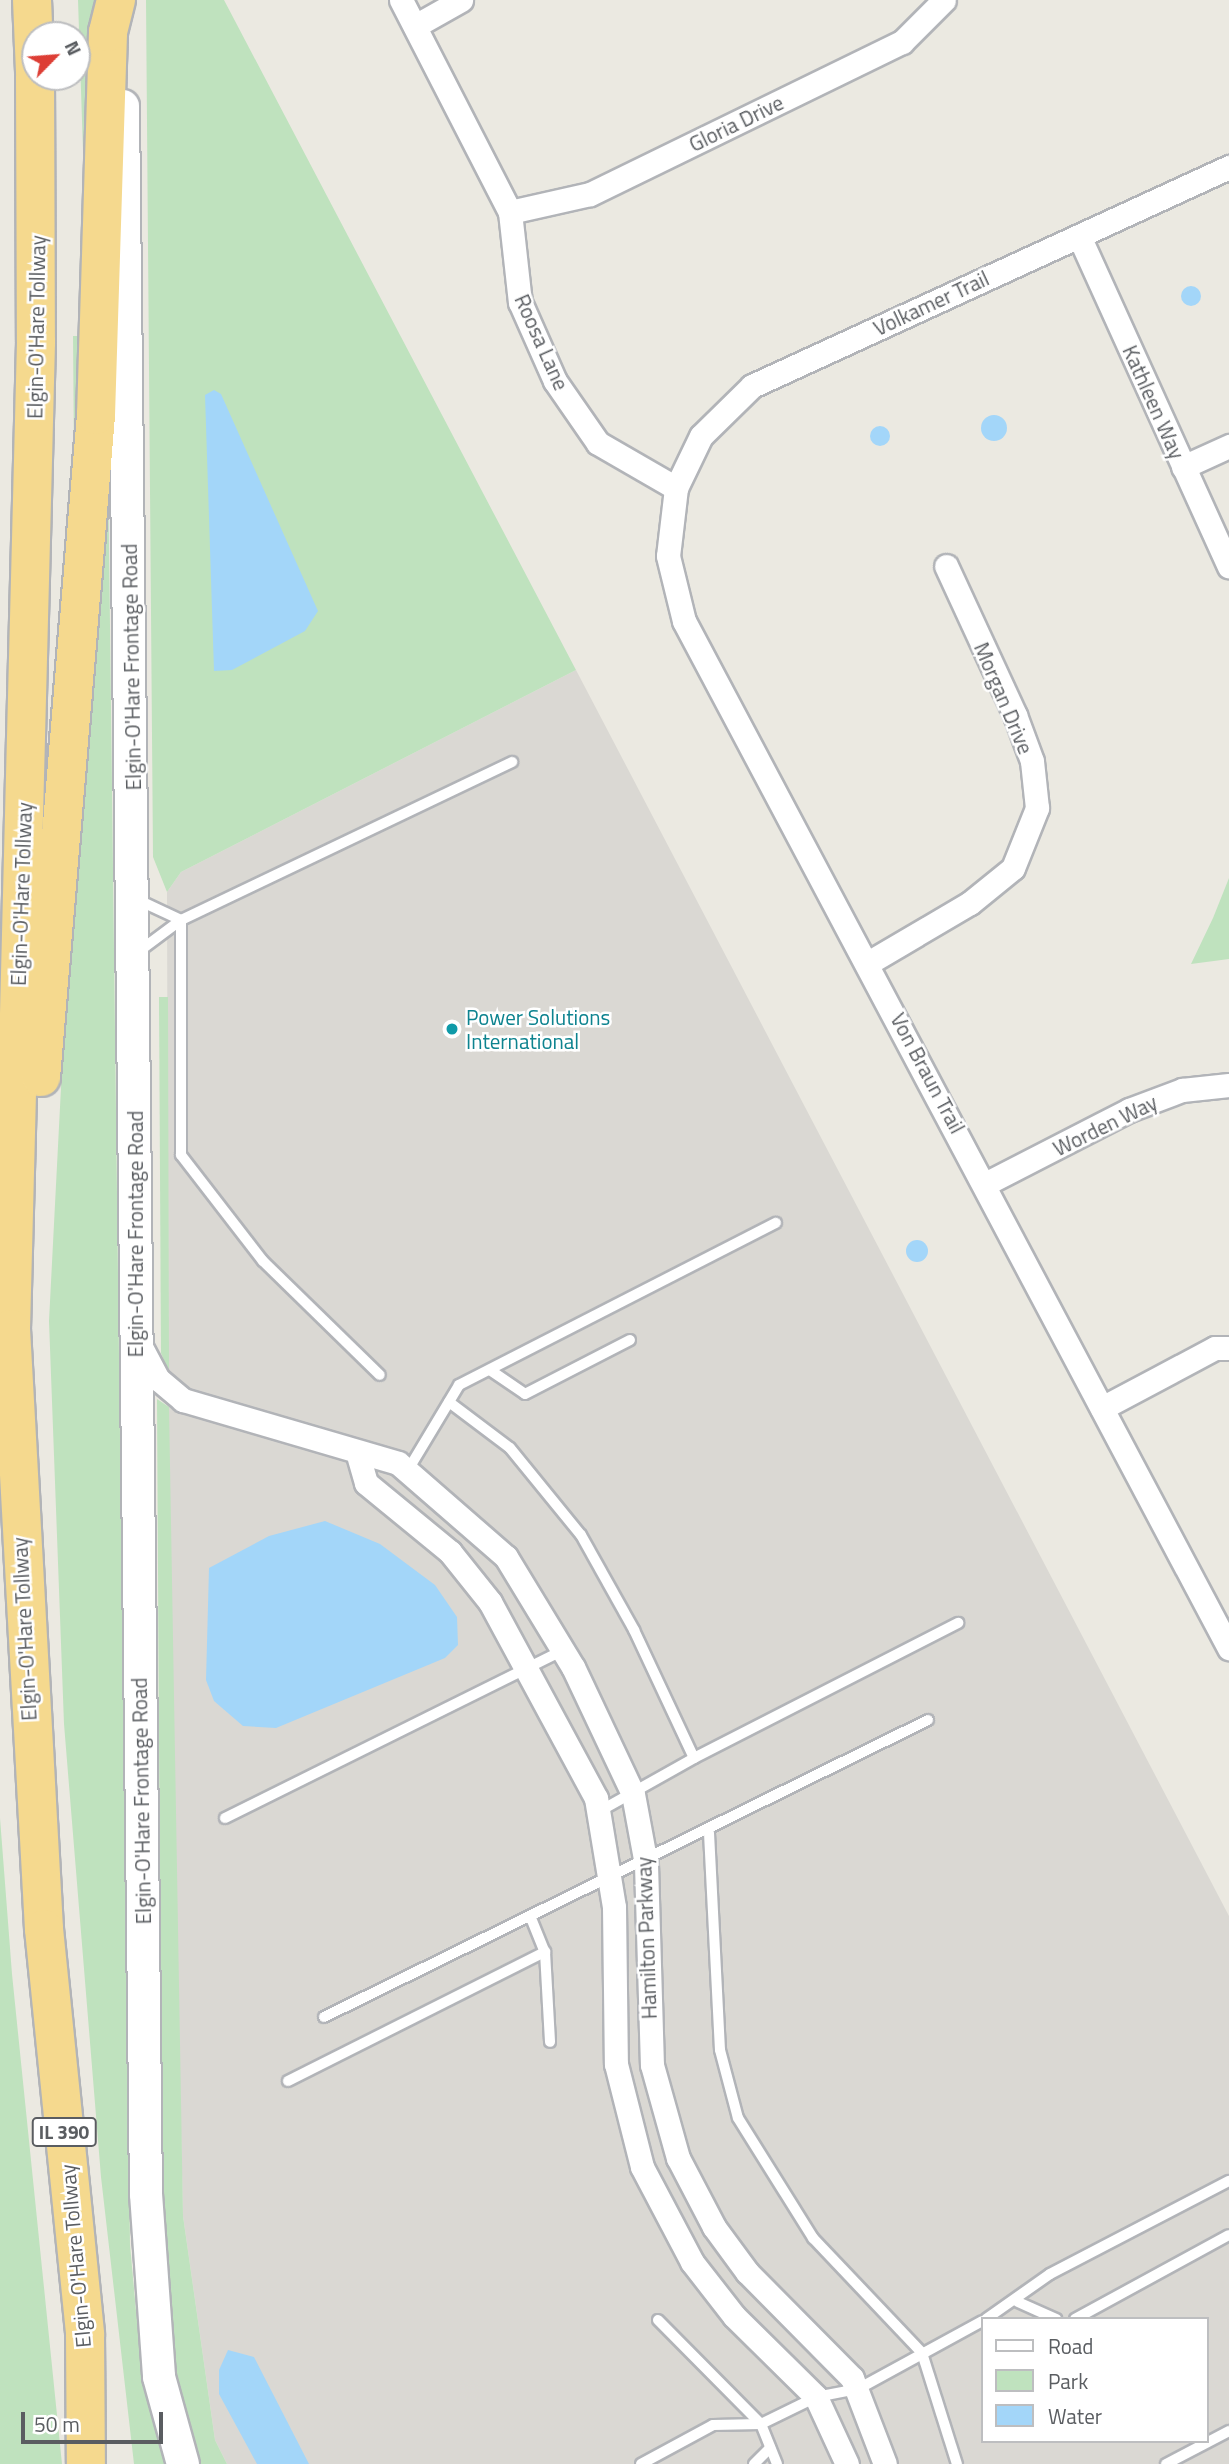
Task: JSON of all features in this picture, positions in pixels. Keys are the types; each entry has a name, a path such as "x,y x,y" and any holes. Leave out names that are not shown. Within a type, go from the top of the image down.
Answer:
{"highway":[{"name":"Elgin-O'Hare Tollway","path":"32,0 33,21"},
{"path":"14,1159 41,1077 97,403 108,32 119,0"},
{"name":"Elgin-O'Hare Tollway","path":"35,91 36,329 10,1329 24,1654 44,1929 85,2335 86,2464"},
{"path":"85,2335 108,2464"}],"main road":[{"name":"Elgin-O'Hare Frontage Road","path":"119,0 150,2309 159,2377 183,2464"}],"street":[{"name":"Roosa Lane","path":"401,0 510,212 520,302 555,381 598,443 676,488"},
{"path":"415,26 461,0"},
{"name":"Gloria Drive","path":"510,212 590,194 902,42 944,0"},
{"name":"Volkamer Trail","path":"676,488 701,436 752,386 1229,167"},
{"name":"Kathleen Way","path":"1079,236 1229,567"},
{"path":"1183,467 1229,446"},
{"name":"Von Braun Trail","path":"676,488 668,556 684,621 987,1183 1229,1648"},
{"name":"Morgan Drive","path":"868,963 970,903 1013,868 1037,808 1019,727 946,566"},
{"name":"Worden Way","path":"987,1183 1129,1110 1182,1090 1229,1085"},
{"name":"Hamilton Parkway","path":"135,1335 158,1379 183,1400 296,1433 408,1471 506,1557 563,1650 633,1794 646,1864 652,2065 678,2158 714,2227 747,2272 858,2389 885,2464"},
{"path":"1102,1408 1215,1348 1229,1348"},
{"name":"Hamilton Parkway","path":"358,1455 366,1483 450,1552 531,1669 600,1811 611,1880 617,2064 642,2167 692,2262 734,2316 816,2397 848,2464"}],"lane":[{"path":"133,956 181,920 512,762"},
{"path":"132,898 181,920"},
{"path":"181,920 181,1155 263,1261 380,1375"},
{"path":"408,1471 459,1385 776,1223"},
{"path":"490,1370 525,1395 630,1340"},
{"path":"449,1402 510,1448 581,1535 635,1630 694,1758"},
{"path":"600,1811 694,1758 958,1623"},
{"path":"225,1818 531,1669 563,1650"},
{"path":"324,2017 646,1864 928,1720"},
{"path":"709,1832 720,2050 738,2118 813,2238 922,2353 957,2464"},
{"path":"531,1918 545,1952 550,2042"},
{"path":"288,2081 545,1952"},
{"path":"990,2317 1018,2302 1050,2274 1229,2181"},
{"path":"1079,2317 1229,2235"},
{"path":"1018,2302 1052,2317"},
{"path":"658,2320 761,2424 776,2464"},
{"path":"641,2464 713,2425 761,2424 816,2397 858,2389 981,2322"},
{"path":"1208,2442 1229,2431"},
{"path":"1166,2464 1206,2443"},
{"path":"754,2464 770,2448"}],"shaded area":[{"path":"576,670 1229,1916 1229,2464 227,2464 215,2440 183,2216 169,1608 167,892 181,872"}],"green space":[{"path":"78,0 94,0 95,171 74,457 73,336 80,336 85,211 81,91 91,91 91,21 79,21"},
{"path":"146,0 224,0 576,670 181,872 167,892 153,857"},
{"path":"108,464 130,2245 140,2354 167,2464 134,2464 101,2177 64,1724 49,1321 67,971"},
{"path":"1229,878 1229,959 1191,964 1213,918"},
{"path":"159,997 168,997 169,1373 161,1353"},
{"path":"157,1399 169,1407 183,2216 215,2440 227,2464 199,2464 173,2358 162,2251"},
{"path":"0,1818 12,1974 62,2464 0,2464"}],"water":[{"path":"1187,286 1195,286 1201,296 1195,306 1187,306 1181,300 1181,292"},
{"path":"214,390 221,394 318,611 305,631 232,670 214,671 205,395"},
{"path":"994,415 1003,419 1007,428 1003,437 994,441 985,437 981,428 985,419"},
{"path":"880,426 887,429 890,436 887,443 880,446 873,443 870,436 873,429"},
{"path":"917,1240 925,1243 928,1251 925,1259 917,1262 909,1259 906,1251 909,1243"},
{"path":"325,1521 380,1544 435,1585 457,1617 458,1645 445,1658 276,1728 243,1726 214,1701 206,1680 209,1568 269,1536"},
{"path":"228,2350 254,2357 309,2464 257,2464 219,2394 219,2370"}],"place":[{"name":"Power Solutions International","path":"452,1029"}]}
